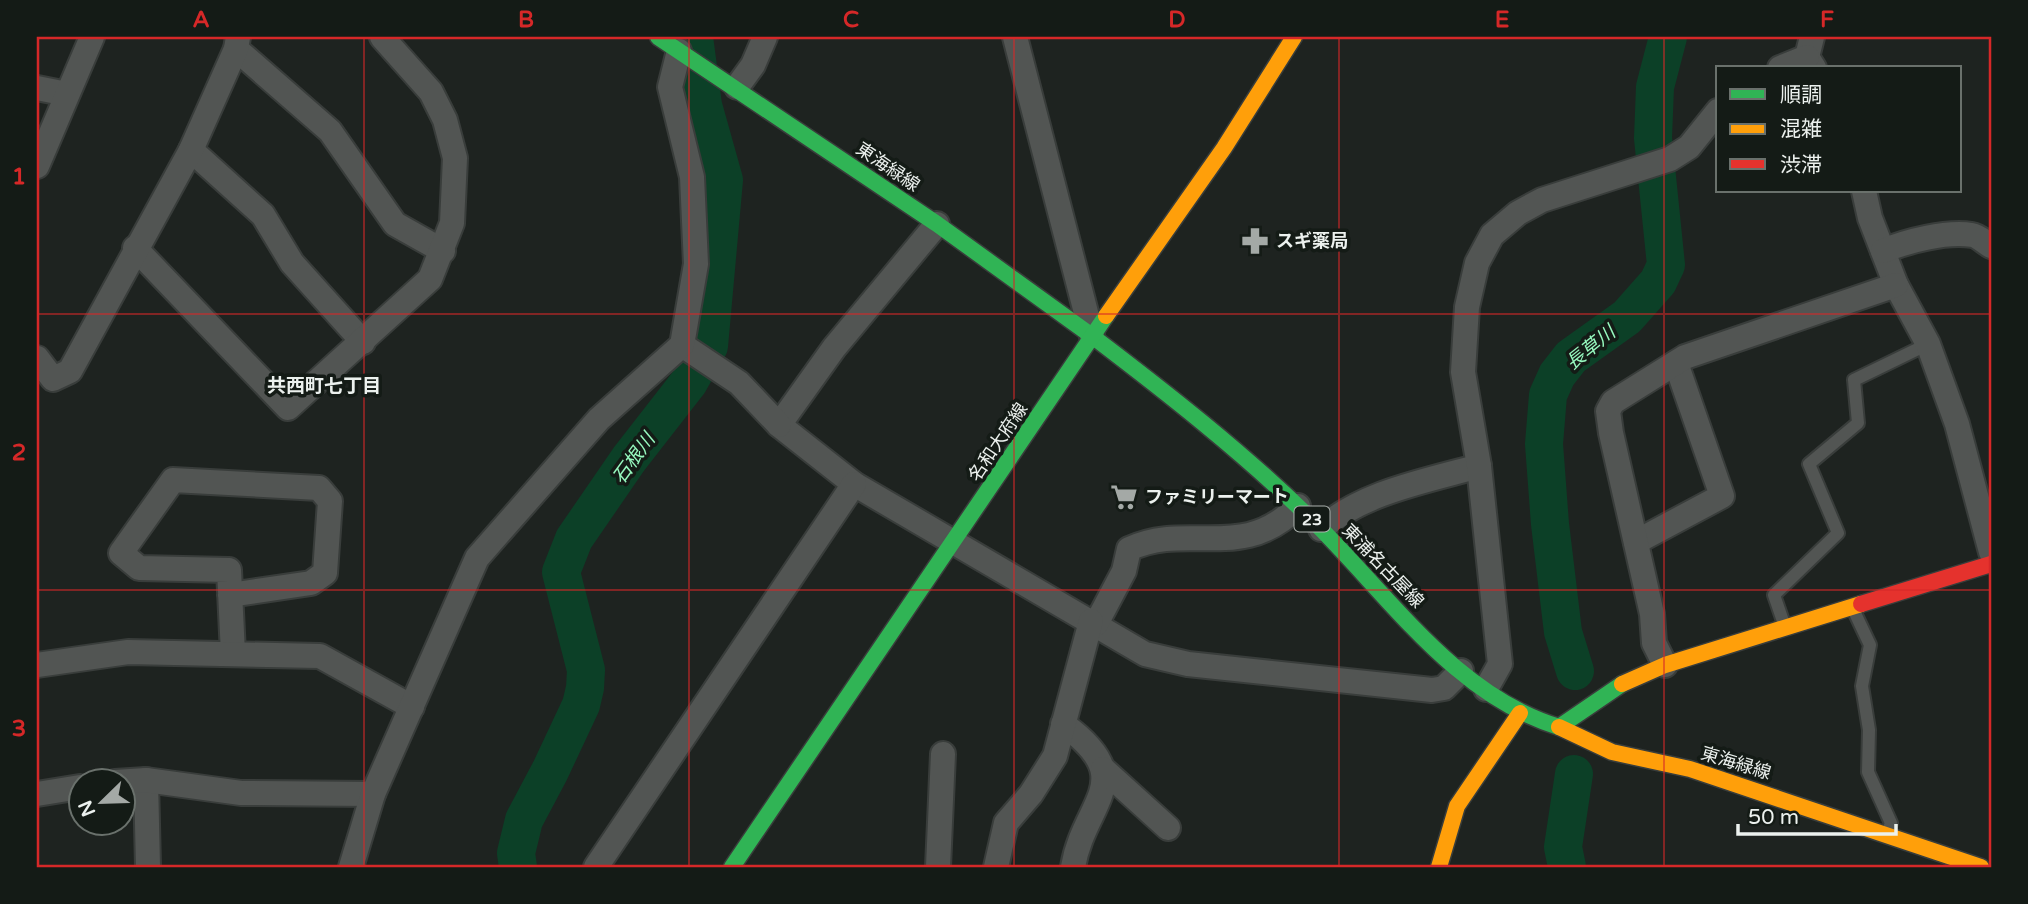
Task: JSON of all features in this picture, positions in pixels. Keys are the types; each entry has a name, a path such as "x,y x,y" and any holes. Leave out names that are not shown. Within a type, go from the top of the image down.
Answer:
{"main road":[{"name":"名和大府線","path":"732,867 1092,336 1224,148 1294,37"},
{"name":"東海緑線","path":"668,43 730,82 937,224 1092,336"},
{"name":"東浦名古屋線","path":"1092,336 1229,441 1298,506 1461,671 1520,713 1559,727"},
{"path":"1559,727 1622,684 1665,665 1991,564"},
{"path":"1439,867 1457,806 1520,713"},
{"name":"東海緑線","path":"1559,727 1612,752 1690,769 1981,867"}],"street":[{"path":"37,166 92,37"},
{"path":"730,82 753,65 765,37"},
{"path":"1015,37 1092,336"},
{"path":"135,248 288,408 430,279 452,223 455,158 445,120 431,92 391,40"},
{"path":"37,358 54,379 70,371 191,150 237,43 330,131 396,223 443,251"},
{"path":"352,867 373,794 477,558 599,419 682,345 696,264 692,177 670,87 668,43"},
{"path":"1784,66 1811,54"},
{"path":"37,88 67,94"},
{"path":"1486,689 1500,664 1479,466 1463,372 1467,307 1477,263 1492,235 1518,213 1542,200 1670,159 1689,147 1716,113"},
{"path":"191,150 263,215 292,263 363,342"},
{"path":"1864,192 1870,218 1896,285 1928,344 1957,424 1991,552"},
{"path":"779,425 834,348 937,224"},
{"path":"1883,251 1898,245 1959,235 1975,235 1991,246"},
{"path":"1665,665 1654,643 1652,614 1608,411 1613,402 1676,363 1896,285"},
{"path":"682,345 739,383 779,425 854,484 1145,654 1188,664 1432,690 1444,688 1461,671"},
{"path":"1636,542 1722,496 1676,363"},
{"path":"1321,529 1340,513 1364,503 1479,466"},
{"path":"230,595 312,583 325,573 330,501 319,488 173,480 121,553 139,568 229,570 230,595 233,654"},
{"path":"596,867 854,484"},
{"path":"996,867 1006,823 1051,765 1094,623 1124,571 1129,550 1151,541 1248,537 1280,524 1298,506"},
{"path":"37,665 128,652 320,656 412,707"},
{"path":"1063,724 1091,748 1103,769 1168,828"},
{"path":"938,867 943,754"},
{"path":"1073,867 1079,839 1102,796 1103,769"},
{"path":"146,780 148,867"},
{"path":"136,781 241,793 373,794"},
{"path":"37,794 66,789"}],"lane":[{"path":"1785,628 1774,595 1838,533 1809,464 1858,423 1854,380 1928,344"},
{"path":"1852,607 1870,645 1862,686 1869,730 1868,772 1891,823 1887,835"}],"waterway":[{"name":"石根川","path":"518,867 516,853 524,820 581,705 585,688 586,670 561,572 574,539 629,459 689,382 709,346 724,180 703,105 694,37"},
{"name":"長草川","path":"1575,671 1563,632 1550,524 1544,444 1548,395 1557,375 1571,357 1627,317 1658,282 1666,265 1653,138 1655,87 1668,37"},
{"name":"長草川","path":"1567,867 1563,847 1574,774"}],"traffic: fast":[{"path":"658,37 937,224 1092,336"},
{"path":"732,867 1106,316"},
{"path":"1092,336 1176,401 1257,469 1338,546 1423,638 1486,691 1521,712 1559,727 1622,684"}],"traffic: slow":[{"path":"1106,316 1224,148 1294,37"},
{"path":"1622,684 1665,665 1861,604"},
{"path":"1439,867 1457,806 1520,713"},
{"path":"1559,727 1612,752 1690,769 1981,867"}],"traffic: jam":[{"path":"1861,604 1991,564"}],"place":[{"name":"スギ薬局","path":"1255,241"},
{"name":"ファミリーマート","path":"1124,497"}],"district":[{"name":"共西町七丁目","path":"324,385"}]}
